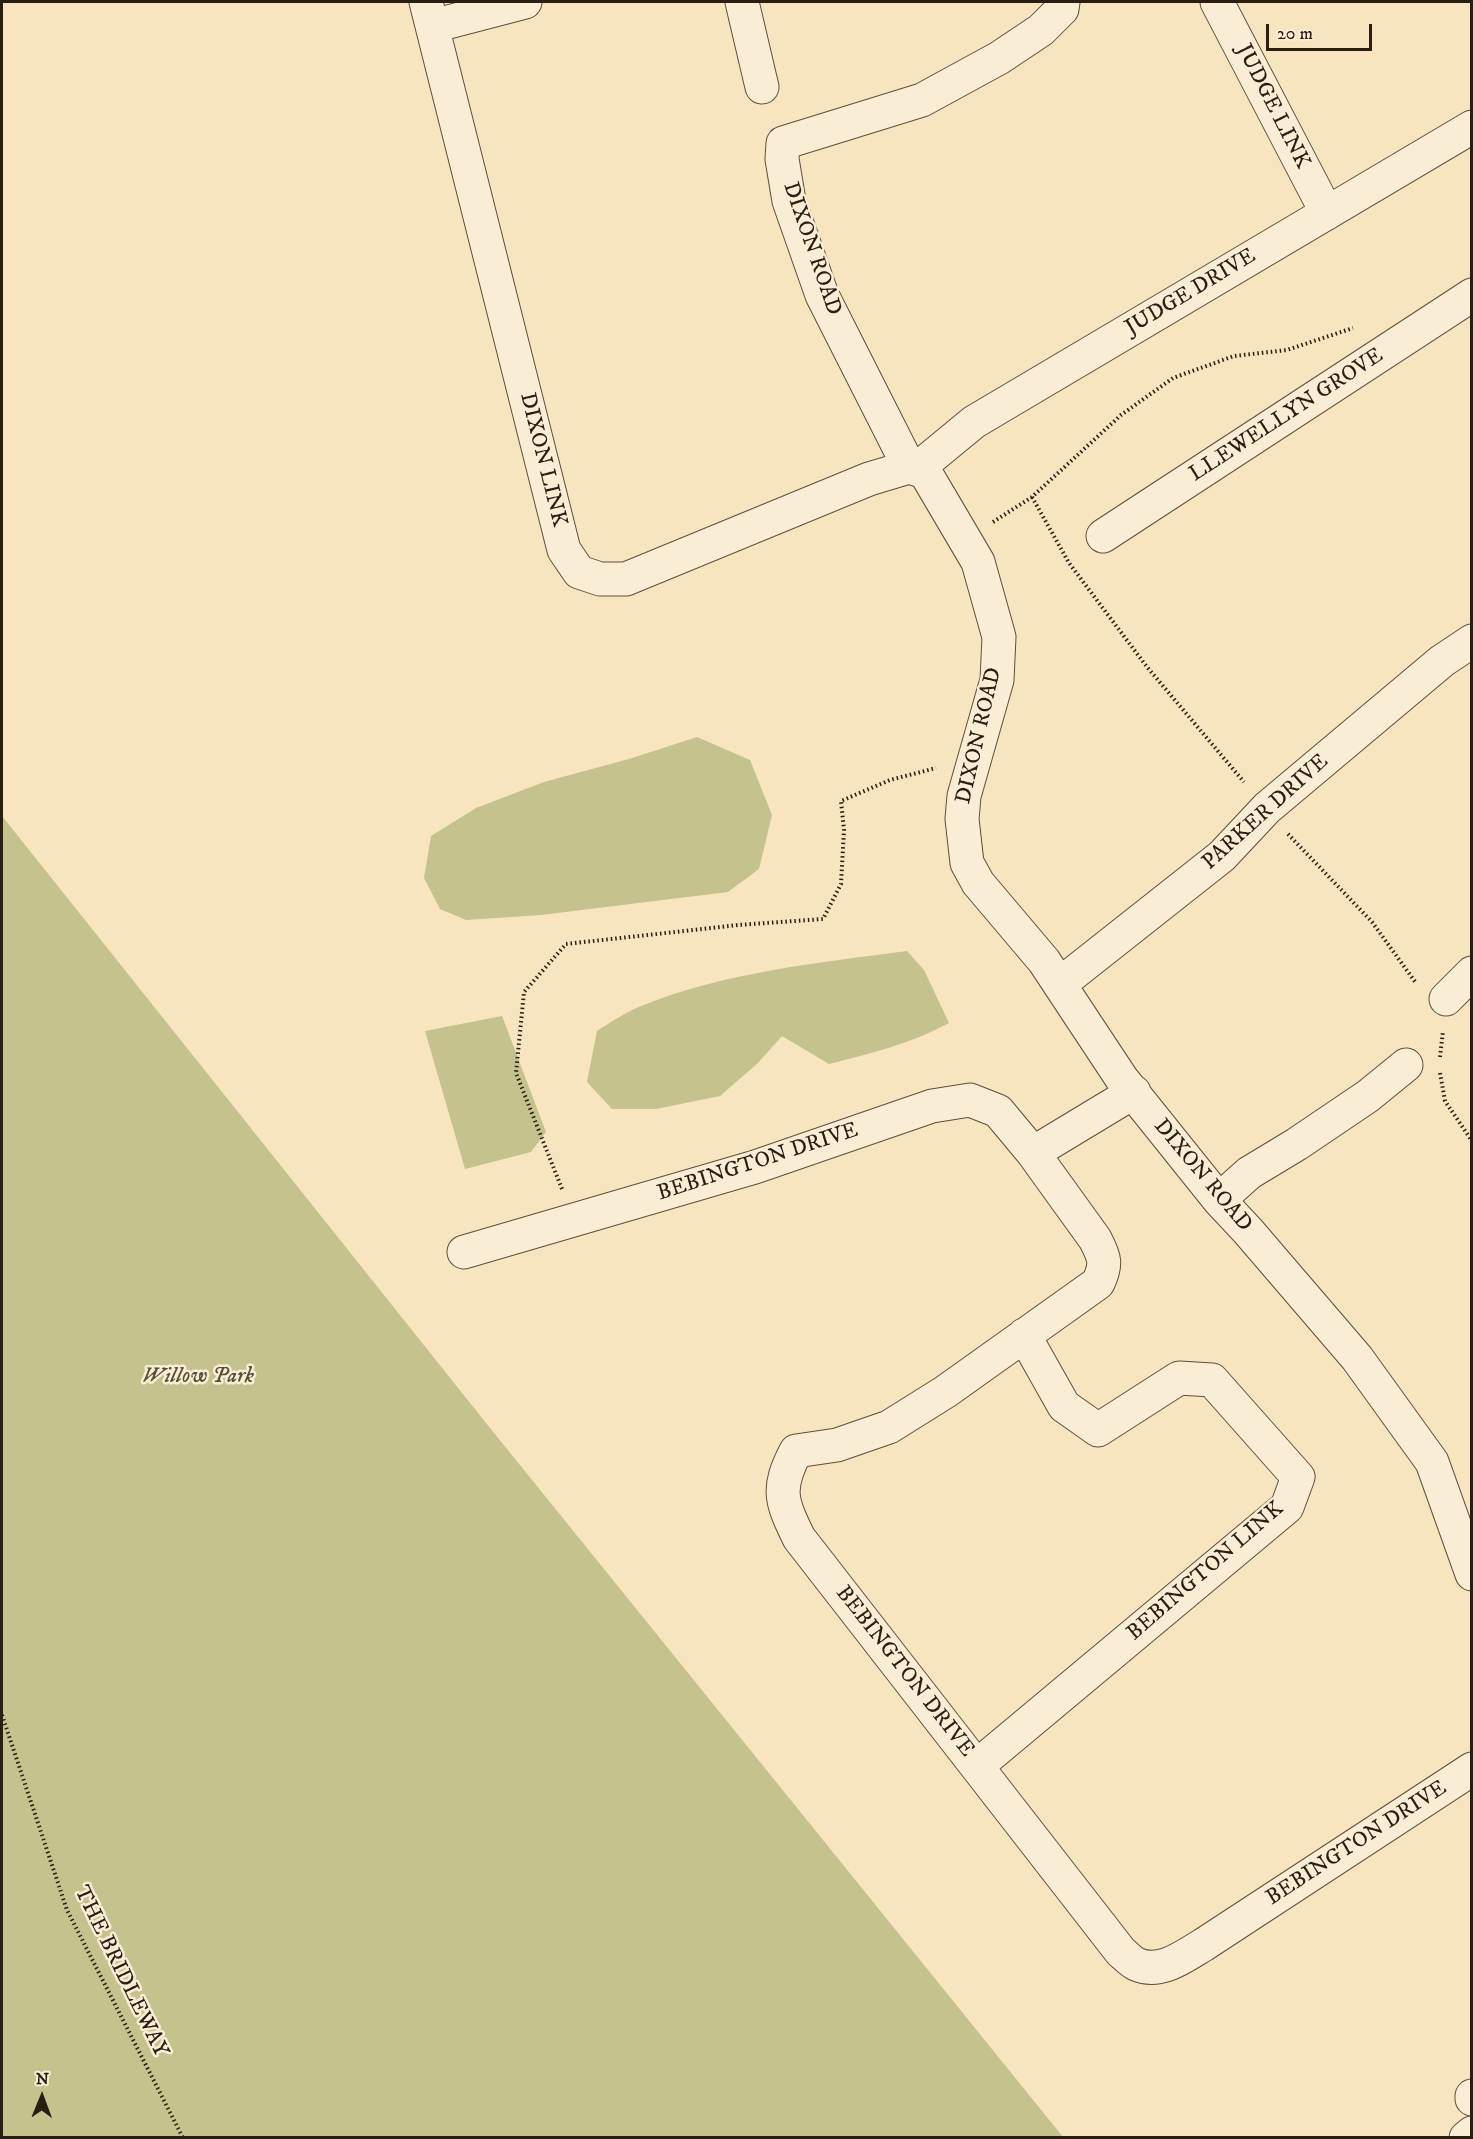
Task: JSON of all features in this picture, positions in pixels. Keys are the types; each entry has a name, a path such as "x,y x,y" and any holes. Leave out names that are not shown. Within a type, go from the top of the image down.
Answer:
{"street":[{"path":"430,14 525,2"},
{"path":"742,2 762,87"},
{"name":"DIXON ROAD","path":"1063,2 1062,9 1041,30 999,58 922,100 783,143 782,159 789,201 822,296 913,468 925,472 978,562 999,637 997,680 964,796 962,819 967,863 978,883 1044,961 1122,1079 1218,1200 1248,1231 1357,1358 1432,1461 1472,1575"},
{"name":"JUDGE LINK","path":"1217,2 1327,213"},
{"name":"DIXON LINK","path":"430,14 564,550 579,572 600,579 626,579 869,478 913,468"},
{"name":"JUDGE DRIVE","path":"913,468 974,422 1472,128"},
{"name":"LLEWELLYN GROVE","path":"1102,536 1472,295"},
{"name":"PARKER DRIVE","path":"1060,984 1222,856 1267,808 1442,661 1472,641"},
{"path":"1446,999 1472,973"},
{"path":"1218,1200 1250,1173 1298,1144 1368,1096 1406,1065"},
{"path":"1033,1153 1134,1092"},
{"name":"BEBINGTON DRIVE","path":"464,1252 755,1167 932,1106 970,1100 998,1111 1033,1153 1095,1239 1103,1254 1105,1268 1098,1284 945,1392 889,1427 837,1445 796,1451 782,1486 785,1509 799,1538 1121,1952 1135,1964 1150,1967 1167,1965 1203,1945 1472,1769"},
{"name":"BEBINGTON LINK","path":"977,1766 1287,1507 1298,1477 1212,1380 1179,1378 1098,1430 1064,1406 1024,1335"},
{"path":"1466,2138 1472,2133"}],"path":[{"path":"965,540 1032,497 1121,415 1173,378 1234,356 1287,350 1357,327"},
{"path":"574,1220 516,1073 524,992 566,944 738,925 823,919 841,884 844,830 841,801 890,780 975,757"},
{"name":"THE BRIDLEWAY","path":"2,1715 67,1910 183,2138"}],"green space":[{"path":"697,737 750,760 772,815 759,869 728,892 541,915 466,920 440,909 424,878 431,836 476,808 544,782 629,759"},
{"name":"Willow Park","path":"2,816 486,1423 1063,2137 2,2137"},
{"path":"907,951 924,970 949,1023 920,1037 829,1064 782,1036 758,1063 720,1096 656,1109 612,1109 587,1082 597,1031 641,1006 673,994 772,970"},
{"path":"502,1016 546,1132 531,1152 465,1169 425,1031"}]}
